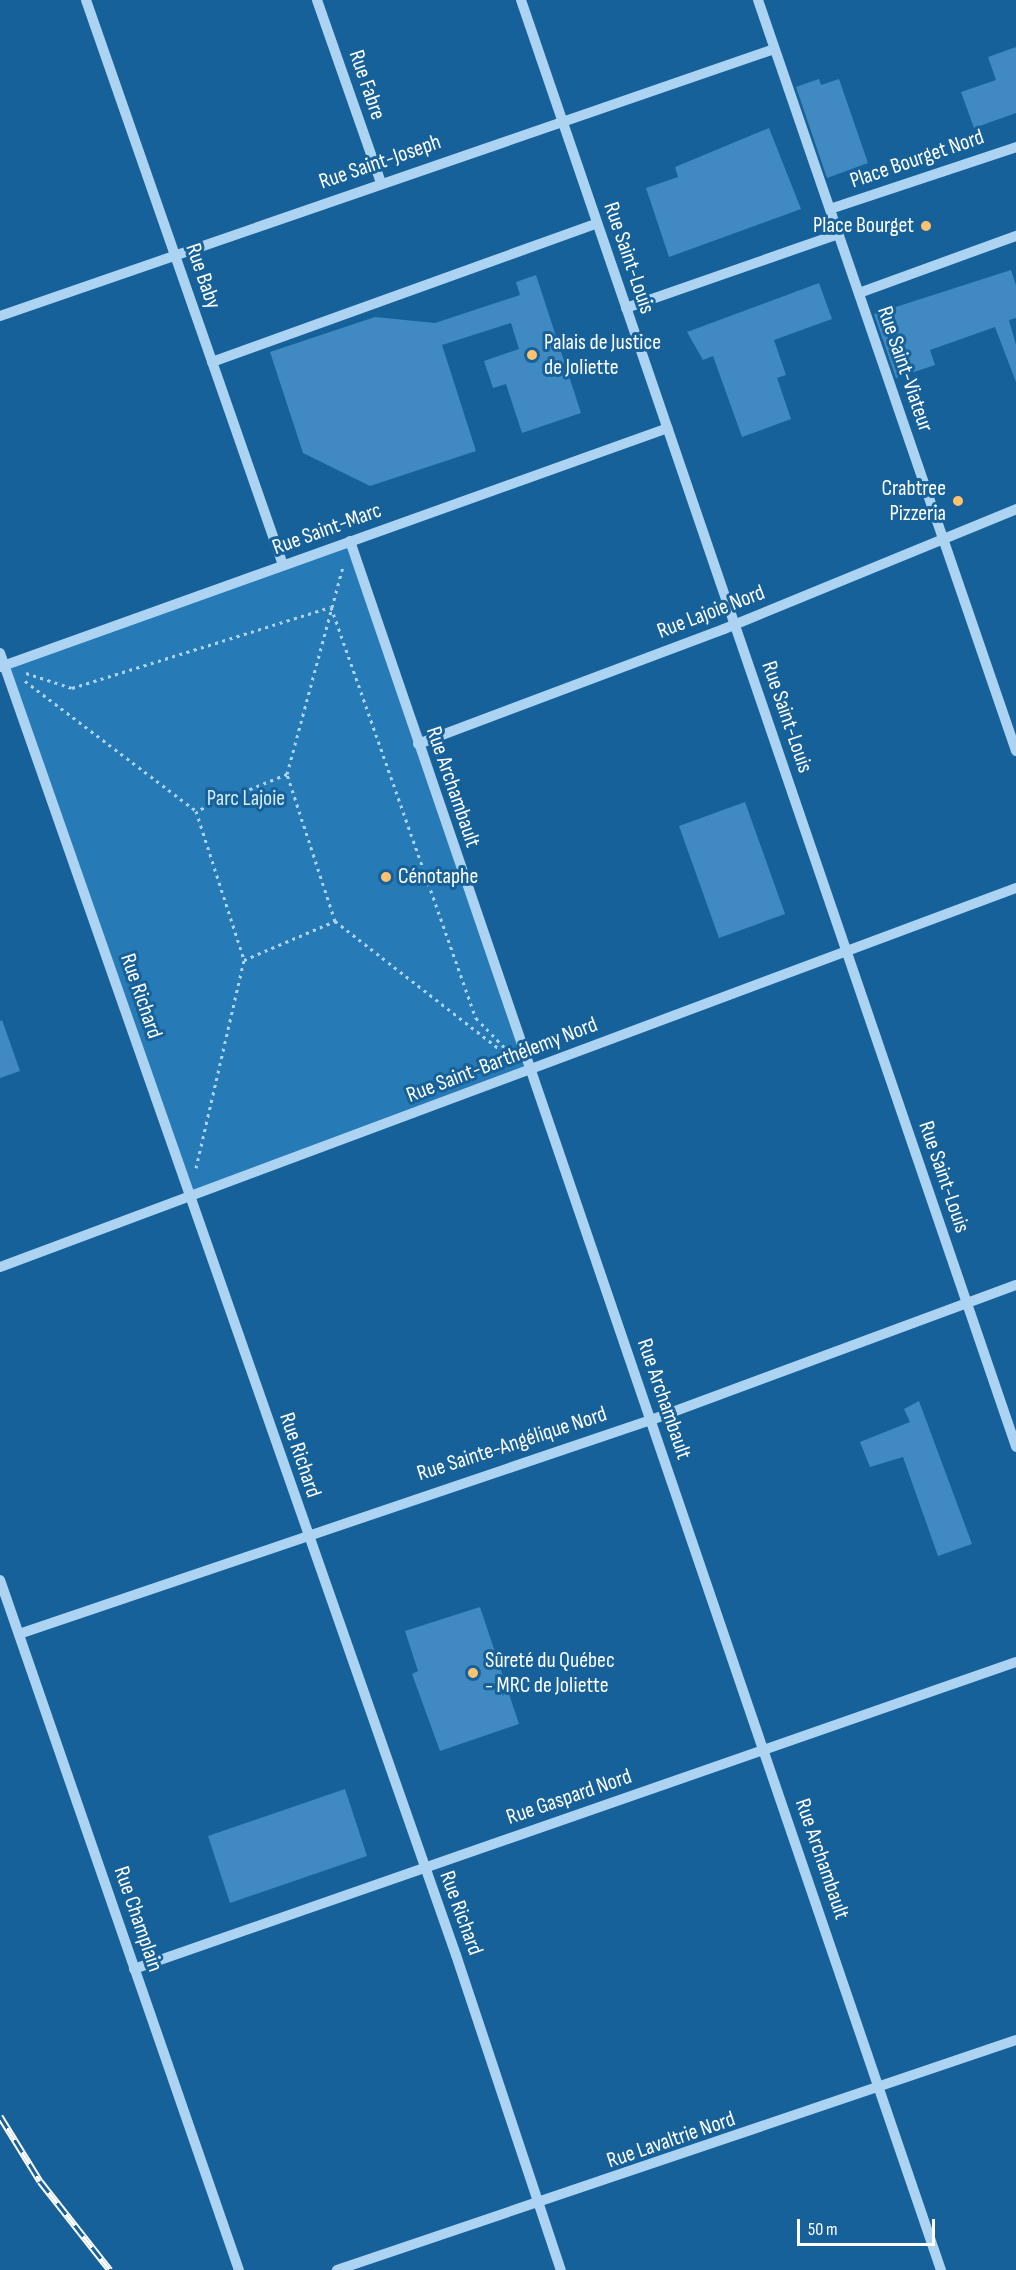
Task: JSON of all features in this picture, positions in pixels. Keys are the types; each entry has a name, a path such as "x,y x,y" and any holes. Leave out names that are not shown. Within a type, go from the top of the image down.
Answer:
{"street":[{"name":"Rue Baby","path":"86,0 284,565"},
{"name":"Rue Fabre","path":"317,0 381,183"},
{"name":"Rue Saint-Louis","path":"521,0 565,125 595,224 668,428 1016,1448"},
{"name":"Rue Saint-Viateur","path":"758,0 1016,751"},
{"name":"Rue Saint-Joseph","path":"0,316 528,130 565,125 774,49"},
{"name":"Place Bourget Nord","path":"830,209 1016,147"},
{"path":"212,362 595,224"},
{"path":"626,308 838,234"},
{"path":"859,293 1016,236"},
{"name":"Rue Saint-Marc","path":"2,666 668,428"},
{"name":"Rue Lajoie Nord","path":"418,744 735,625 1016,510"},
{"name":"Rue Archambault","path":"350,541 529,1072 651,1420 941,2270"},
{"name":"Rue Richard","path":"0,653 2,666 541,2204 561,2270"},
{"name":"Rue Saint-Barthélemy Nord","path":"0,1267 529,1072 1016,888"},
{"name":"Rue Sainte-Angélique Nord","path":"19,1634 305,1533 651,1420 1016,1285"},
{"name":"Rue Champlain","path":"0,1580 239,2270"},
{"name":"Rue Gaspard Nord","path":"134,1969 1016,1662"},
{"name":"Rue Lavaltrie Nord","path":"337,2270 541,2204 1016,2040"}],"path":[{"path":"350,541 287,774 335,921 529,1072"},
{"path":"2,666 72,688 332,607"},
{"path":"332,607 476,1018 529,1072"},
{"path":"2,666 196,811 244,960 189,1196"},
{"path":"196,811 287,774"},
{"path":"244,960 335,921"}],"green space":[{"name":"Parc Lajoie","path":"350,541 425,742 529,1072 189,1196 4,665"}],"building":[{"path":"1016,47 1016,113 974,128 961,92 996,80 988,57"},
{"path":"819,79 821,85 839,79 868,163 827,178 796,87"},
{"path":"769,128 801,209 669,257 646,188 678,177 675,167"},
{"path":"1011,270 1016,285 1016,318 1009,320 1016,345 1016,382 995,327 930,350 935,365 896,378 874,314"},
{"path":"536,275 581,413 522,433 506,384 493,388 484,361 519,349 511,323 442,345 476,451 370,486 303,453 270,352 375,317 435,323 520,295 516,282"},
{"path":"819,283 832,319 774,340 786,375 777,378 791,419 742,437 713,356 703,360 687,332"},
{"path":"745,802 785,914 719,938 679,826"},
{"path":"2,1020 20,1071 0,1078 0,1021"},
{"path":"919,1401 972,1544 938,1556 903,1457 870,1467 860,1442 910,1422 904,1409"},
{"path":"480,1607 519,1724 440,1751 412,1674 418,1671 405,1631"},
{"path":"345,1789 367,1856 230,1903 208,1836"}],"railway":[{"path":"0,2116 40,2181 110,2270"}],"place":[{"name":"Place Bourget","path":"926,226"},
{"name":"Palais de Justice de Joliette","path":"532,355"},
{"name":"Crabtree Pizzeria","path":"958,501"},
{"name":"Cénotaphe","path":"386,877"},
{"name":"Sûreté du Québec - MRC de Joliette","path":"473,1673"}]}
